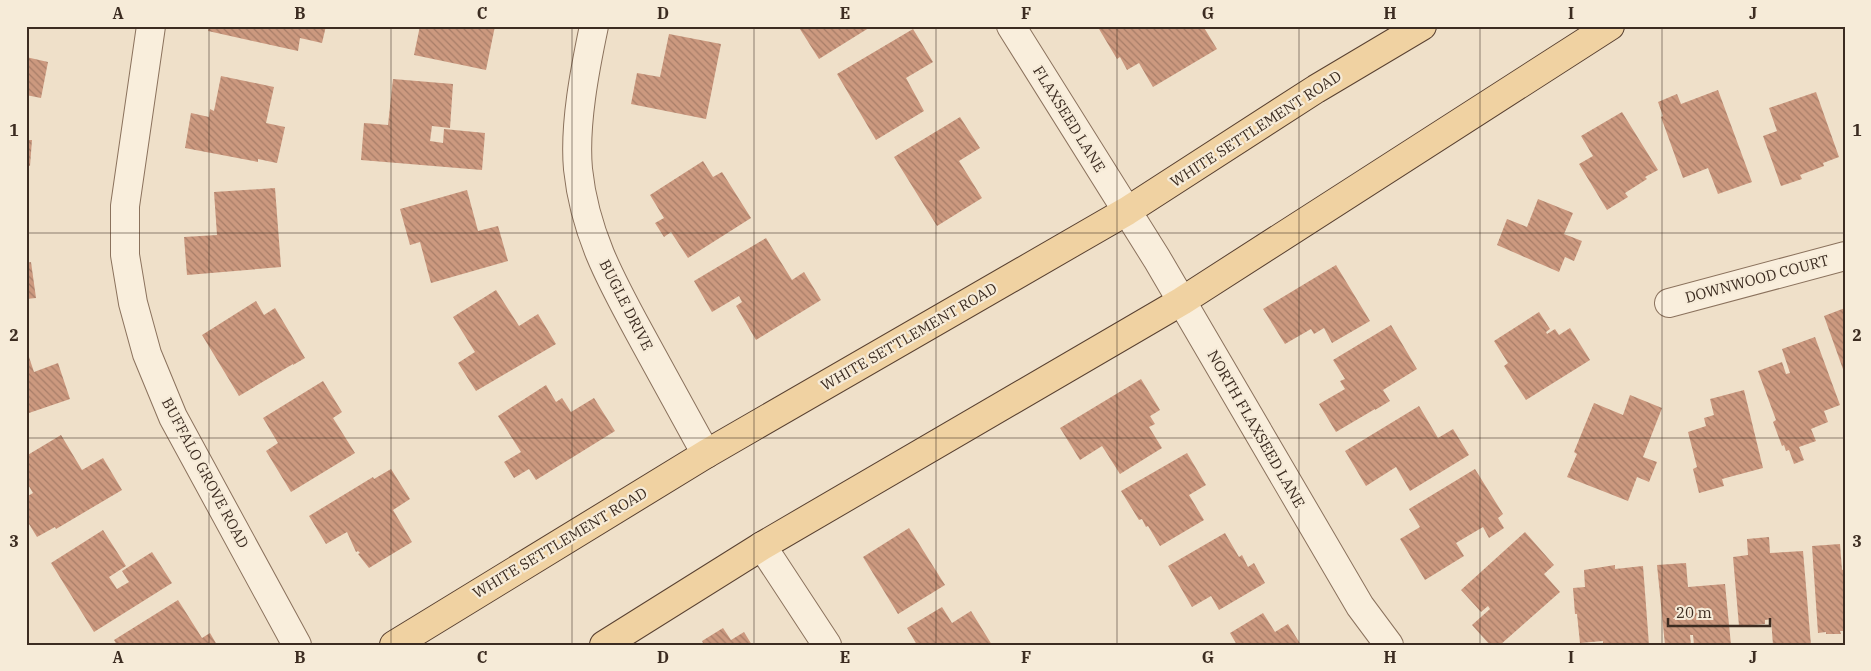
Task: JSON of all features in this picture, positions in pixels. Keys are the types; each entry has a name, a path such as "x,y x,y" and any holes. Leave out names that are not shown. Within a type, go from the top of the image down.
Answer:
{"main road":[{"name":"WHITE SETTLEMENT ROAD","path":"394,645 706,454 1127,211 1316,88 1422,26"},
{"path":"604,645 762,546 1182,301 1610,26"}],"street":[{"name":"BUFFALO GROVE ROAD","path":"151,26 125,206 126,255 133,303 147,354 173,417 298,645"},
{"name":"BUGLE DRIVE","path":"594,26 586,63 579,121 578,168 587,219 607,273 706,454"},
{"name":"FLAXSEED LANE","path":"1011,26 1127,211"},
{"name":"NORTH FLAXSEED LANE","path":"1127,211 1182,301 1360,606 1389,645"},
{"name":"DOWNWOOD COURT","path":"1670,303 1845,256"},
{"path":"762,546 827,645"}],"building":[{"path":"209,26 326,26 322,43 300,38 298,51 208,31"},
{"path":"420,26 495,26 486,70 414,55"},
{"path":"798,26 872,26 819,59"},
{"path":"1104,26 1203,26 1217,49 1153,87 1139,63 1127,70 1120,57 1117,59 1099,29"},
{"path":"913,29 933,62 906,78 924,111 876,140 837,74"},
{"path":"669,34 721,44 706,119 631,104 637,73 660,77"},
{"path":"26,57 48,62 41,98 26,95"},
{"path":"221,76 274,87 266,123 285,127 277,163 258,159 258,162 185,148 191,113 209,117 210,109 214,111"},
{"path":"393,79 453,84 450,128 432,126 430,141 443,143 444,129 485,133 482,170 361,160 364,123 388,125"},
{"path":"1718,90 1752,182 1718,194 1708,168 1683,178 1661,117 1663,116 1658,102 1677,94 1681,104"},
{"path":"1816,92 1839,157 1823,163 1824,166 1800,175 1802,179 1781,186 1763,136 1777,131 1769,108"},
{"path":"1622,112 1658,170 1645,177 1647,179 1625,193 1628,197 1607,210 1579,164 1593,156 1581,136"},
{"path":"960,117 980,148 959,161 982,198 937,226 894,157"},
{"path":"26,140 32,140 30,166 26,165"},
{"path":"703,161 713,177 722,172 751,218 688,258 671,232 664,237 655,223 664,218 650,195"},
{"path":"275,188 281,267 187,275 184,237 217,235 214,192"},
{"path":"467,190 478,231 498,226 508,261 431,283 420,242 410,245 400,209"},
{"path":"1538,199 1573,213 1564,234 1582,241 1574,261 1565,257 1559,272 1497,245 1507,219 1527,227"},
{"path":"766,238 792,280 804,272 821,300 756,340 736,306 742,302 739,296 712,312 694,281"},
{"path":"31,262 36,298 26,299 26,263"},
{"path":"1336,265 1370,321 1332,343 1324,328 1314,334 1311,329 1285,344 1263,309"},
{"path":"496,290 519,326 538,314 556,344 476,391 458,363 475,352 453,317"},
{"path":"256,301 264,315 275,308 305,358 239,396 202,335"},
{"path":"1845,308 1845,372 1844,372 1824,316"},
{"path":"1539,312 1550,329 1546,332 1547,334 1555,329 1559,335 1570,328 1590,360 1526,400 1504,366 1508,363 1494,341"},
{"path":"1391,325 1417,369 1383,390 1390,401 1336,432 1319,404 1345,389 1340,381 1345,379 1333,360"},
{"path":"1815,337 1840,405 1824,411 1828,422 1811,429 1816,441 1799,447 1804,460 1794,464 1789,450 1786,451 1784,445 1782,446 1773,422 1776,420 1758,371 1782,362 1786,374 1790,373 1782,349"},
{"path":"29,357 34,372 58,363 70,399 26,414 26,358"},
{"path":"1141,379 1160,410 1150,416 1155,424 1149,427 1162,448 1120,474 1102,446 1080,460 1060,428"},
{"path":"323,381 342,412 333,418 355,453 291,492 266,451 278,443 263,418"},
{"path":"546,385 556,402 562,398 571,412 594,398 615,431 536,480 529,469 514,478 504,462 521,452 498,416"},
{"path":"1744,390 1763,468 1722,479 1724,486 1699,493 1693,469 1697,467 1688,432 1706,426 1704,418 1714,415 1710,399"},
{"path":"1630,395 1662,408 1643,457 1657,462 1649,482 1637,477 1628,501 1567,477 1577,454 1574,452 1594,403 1623,415"},
{"path":"1419,406 1438,438 1453,429 1469,455 1410,491 1396,467 1366,486 1345,451"},
{"path":"61,435 82,470 103,458 122,490 56,529 55,527 37,537 26,519 26,497 33,493 26,481 26,456"},
{"path":"1187,453 1206,485 1189,495 1204,520 1160,546 1148,526 1146,527 1142,519 1139,520 1121,491"},
{"path":"391,469 410,499 393,510 412,542 369,568 358,554 360,553 356,552 347,532 326,544 309,516 373,477 374,479"},
{"path":"1475,469 1503,514 1498,518 1504,528 1489,538 1483,527 1456,543 1464,556 1425,580 1400,539 1420,527 1409,509"},
{"path":"909,528 945,585 898,614 863,557"},
{"path":"103,530 126,566 109,577 117,589 129,582 122,571 152,552 172,583 94,632 51,563"},
{"path":"1525,532 1554,565 1544,574 1560,592 1500,645 1490,645 1472,625 1490,609 1488,606 1481,612 1461,590"},
{"path":"1225,533 1239,557 1242,555 1248,567 1254,563 1265,583 1219,610 1211,596 1192,607 1168,566"},
{"path":"1769,537 1770,553 1803,551 1811,645 1773,645 1771,619 1765,620 1765,624 1739,626 1733,557 1748,555 1747,539"},
{"path":"1840,544 1842,570 1845,569 1845,631 1840,631 1841,634 1818,633 1812,546"},
{"path":"1686,563 1688,587 1725,584 1731,645 1694,645 1693,635 1690,635 1691,645 1665,645 1657,565"},
{"path":"1615,565 1615,569 1643,566 1649,645 1603,645 1603,641 1580,643 1573,588 1585,587 1584,570"},
{"path":"178,600 202,638 210,633 217,645 117,645 114,640"},
{"path":"942,607 952,623 971,611 992,645 917,645 907,628"},
{"path":"1263,613 1275,632 1288,624 1301,645 1237,645 1230,633"},
{"path":"723,628 731,640 744,632 752,645 704,645 702,641"}]}
